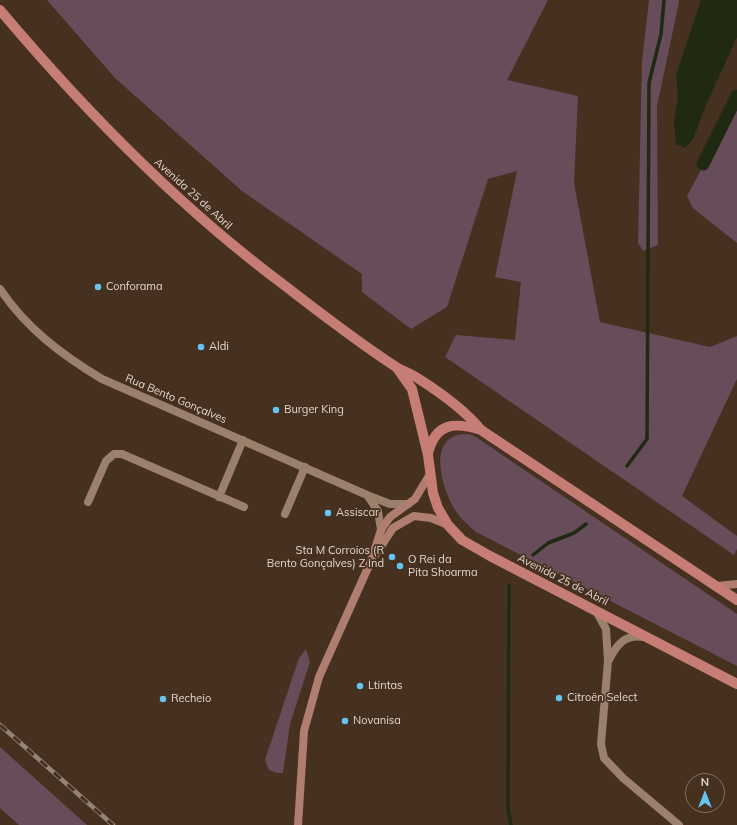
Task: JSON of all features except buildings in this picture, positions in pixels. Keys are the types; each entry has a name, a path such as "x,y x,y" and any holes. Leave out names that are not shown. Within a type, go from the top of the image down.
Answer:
{"main road":[{"name":"Avenida 25 de Abril","path":"0,10 58,78 152,174 254,262 396,367 418,378 468,414 481,430"},
{"name":"Avenida 25 de Abril","path":"396,367 412,389 428,455 430,474 438,508 448,525 462,540 737,684"},
{"name":"Avenida 25 de Abril","path":"428,455 433,439 440,430 449,425 462,424 481,430 737,600"}],"street":[{"name":"Rua Bento Gonçalves","path":"0,289 22,318 48,343 70,360 102,379 367,495 390,504 408,504"},
{"path":"220,497 243,440"},
{"path":"88,502 106,461 114,454 128,456 244,507"},
{"path":"285,514 305,467"},
{"path":"298,825 304,731 319,677 371,561 381,530 390,517 415,499 430,474"},
{"path":"367,495 378,512 381,530"},
{"path":"371,561 393,528 414,516 431,518 448,525"},
{"path":"717,586 737,584"},
{"path":"596,610 606,629 608,661 601,744 604,758 623,778 679,825"},
{"path":"608,661 614,648 624,640 635,635 645,637"}],"shaded area":[{"path":"47,0 548,0 507,80 578,96 574,183 600,322 710,347 737,336 737,379 682,496 737,536 737,549 734,555 445,357 456,335 515,340 521,282 495,277 517,171 488,179 447,307 411,329 362,292 362,274 242,191 115,78"},
{"path":"649,0 679,0 679,2 657,106 658,245 643,251 638,243 642,62"},
{"path":"701,0 737,0 737,37 706,105 693,139 685,148 676,144 674,123 678,96 676,75"},
{"path":"737,103 737,243 693,208 687,196"},
{"path":"467,434 473,435 737,614 737,666 476,532 455,510 445,489 440,464 441,452 446,443 454,436"},
{"path":"306,649 310,662 290,724 283,773 277,773 269,770 265,760 299,658"},
{"path":"0,747 87,825 19,825 0,808"}],"waterway":[{"path":"627,466 647,439 649,83 661,34 664,0"},
{"path":"703,164 737,96"},
{"path":"533,555 548,543 574,533 586,524"},
{"path":"509,585 508,807 511,825"}],"railway":[{"path":"0,725 113,825"}],"place":[{"name":"Conforama","path":"98,287"},
{"name":"Aldi","path":"201,347"},
{"name":"Burger King","path":"276,410"},
{"name":"Assiscar","path":"328,513"},
{"name":"Sta M Corroios (R Bento Gonçalves) Z Ind","path":"392,557"},
{"name":"O Rei da Pita Shoarma","path":"400,566"},
{"name":"Ltintas","path":"360,686"},
{"name":"Citroën Select","path":"559,698"},
{"name":"Recheio","path":"163,699"},
{"name":"Novanisa","path":"345,721"}]}
